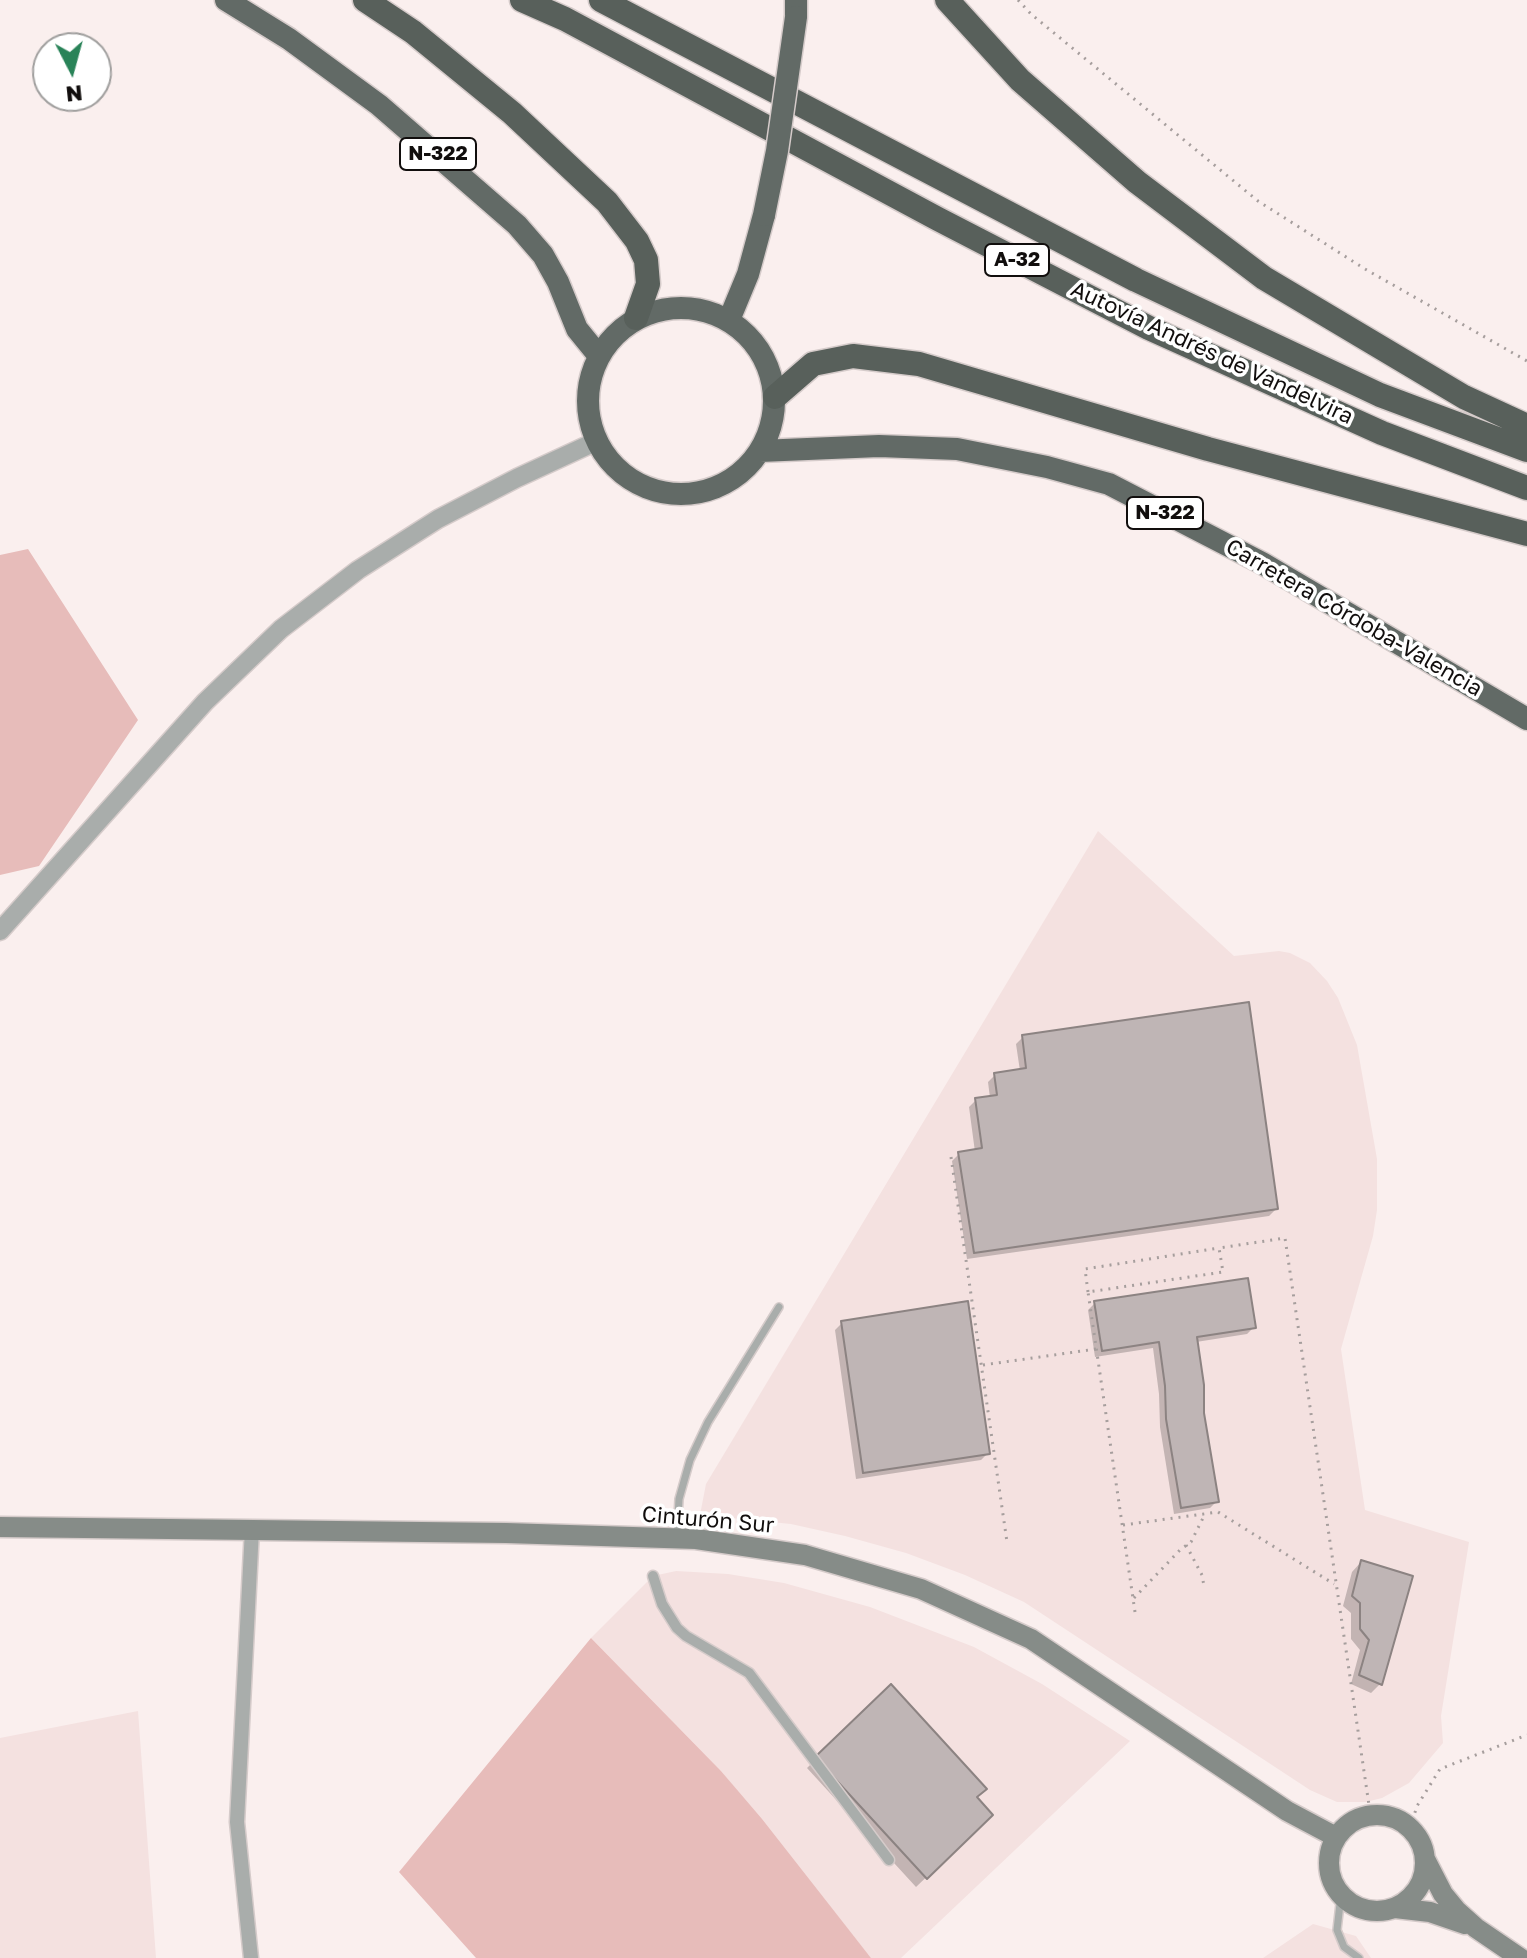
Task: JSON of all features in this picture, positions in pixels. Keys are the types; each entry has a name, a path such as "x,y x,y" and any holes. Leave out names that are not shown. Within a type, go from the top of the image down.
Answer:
{"highway":[{"name":"N-322","path":"226,0 289,39 379,105 517,225 543,255 577,329 599,356"},
{"path":"365,0 413,32 512,113 607,202 637,241 646,260 648,284 636,318"},
{"name":"Autovía Andrés de Vandelvira","path":"522,0 565,19 1149,328 1382,433 1527,488"},
{"name":"Autovía Andrés de Vandelvira","path":"601,0 1136,280 1380,395 1527,450"},
{"path":"947,0 1020,80 1137,182 1264,278 1464,397 1527,426"},
{"path":"729,320 748,274 764,215 777,151 796,9"},
{"path":"683,307 707,311 729,320 748,334 762,353 772,374 774,416 760,451 744,470 724,484 700,493 675,494 651,489 629,478 610,462 597,441 589,420 587,398 591,376 599,356 615,335 636,318 659,310 683,307"},
{"path":"775,397 813,364 853,356 919,364 1208,449 1527,534"},
{"name":"Carretera Córdoba-Valencia","path":"760,451 879,446 957,449 1047,467 1109,484 1262,563 1527,719"}],"main road":[{"name":"Cinturón Sur","path":"0,1527 677,1538 805,1555 921,1589 1031,1639 1287,1811 1336,1837"},
{"path":"1476,1928 1430,1912 1395,1908 1366,1910 1352,1905 1332,1882 1330,1851 1336,1837 1348,1825 1371,1816 1396,1819 1410,1828 1420,1841 1443,1894 1476,1928 1520,1958"},
{"path":"1395,1908 1408,1900 1417,1889 1424,1874 1425,1857"}],"street":[{"path":"0,931 205,702 281,629 358,570 438,519 597,441"},
{"path":"251,1958 237,1822 252,1529"},
{"path":"653,1576 662,1604 677,1628 749,1673 889,1860"}],"lane":[{"path":"677,1538 679,1499 694,1450 779,1307"},
{"path":"1341,1895 1337,1930 1344,1947 1359,1958"}],"path":[{"path":"1018,0 1258,201 1365,269 1527,361"},
{"path":"951,1157 1007,1542"},
{"path":"1135,1612 1085,1269 1285,1238 1369,1805"},
{"path":"1088,1292 1223,1272 1219,1248"},
{"path":"983,1365 1096,1349"},
{"path":"1123,1525 1218,1512 1336,1585"},
{"path":"1134,1598 1191,1542 1205,1514"},
{"path":"1186,1545 1202,1575 1204,1586"},
{"path":"1410,1828 1417,1806 1440,1769 1527,1735"}],"shaded area":[{"path":"28,549 138,720 39,866 0,875 0,555"},
{"path":"1098,831 1234,956 1279,951 1310,963 1338,998 1357,1045 1377,1159 1377,1210 1373,1236 1341,1349 1365,1510 1469,1542 1441,1716 1443,1743 1409,1783 1382,1798 1366,1802 1337,1802 1310,1790 1024,1602 965,1575 906,1553 845,1536 791,1524 700,1515 706,1484"},
{"path":"676,1571 728,1574 784,1583 870,1607 974,1647 1042,1684 1130,1741 901,1958 871,1958 721,1771 591,1638 653,1576"},
{"path":"591,1638 721,1771 871,1958 476,1958 399,1872"},
{"path":"138,1711 156,1958 0,1958 0,1738"},
{"path":"1313,1924 1356,1936 1371,1958 1263,1958"}],"building":[{"path":"1249,1002 1278,1209 974,1253 958,1152 982,1148 975,1098 997,1095 994,1073 1026,1068 1022,1035"},
{"path":"1248,1278 1256,1328 1197,1337 1204,1385 1204,1413 1219,1502 1181,1508 1166,1419 1159,1342 1102,1351 1094,1301"},
{"path":"968,1301 990,1454 863,1473 841,1321"},
{"path":"1361,1560 1413,1576 1382,1685 1359,1675 1369,1640 1360,1629 1360,1603 1352,1596"},
{"path":"891,1684 987,1789 977,1797 993,1815 927,1879 815,1757"}]}
